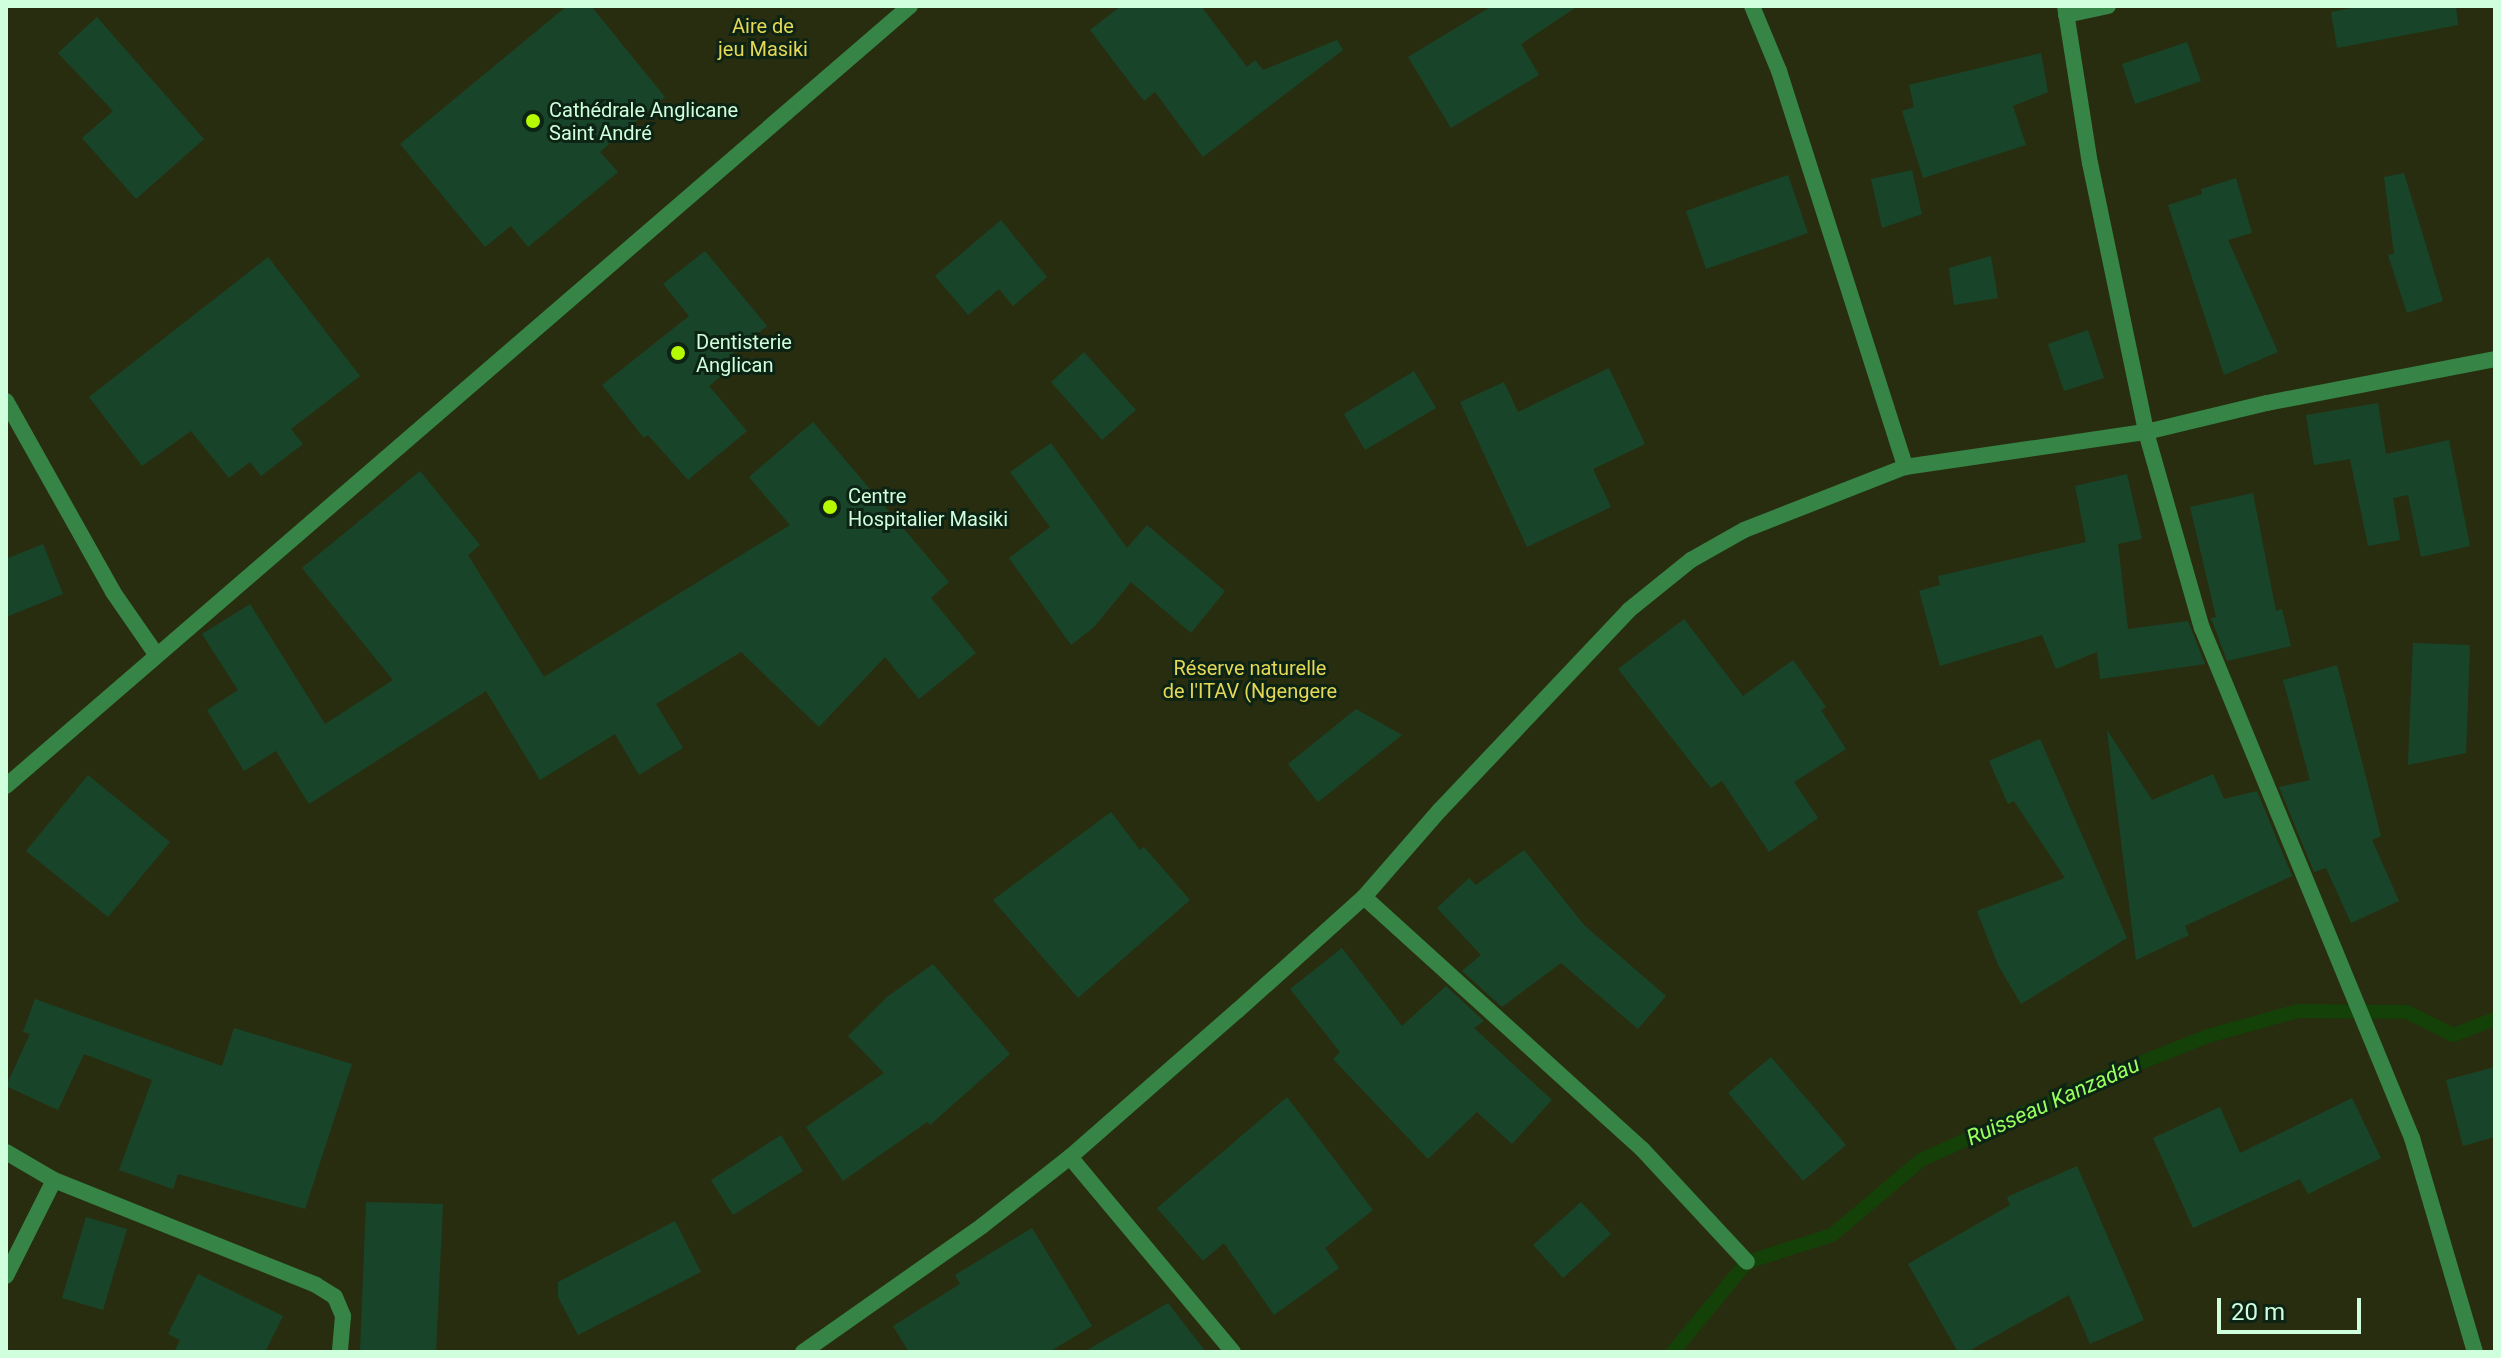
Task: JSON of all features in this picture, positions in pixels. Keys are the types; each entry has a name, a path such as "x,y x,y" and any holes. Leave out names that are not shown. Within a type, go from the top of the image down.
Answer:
{"street":[{"path":"6,786 910,6"},
{"path":"1752,6 1779,71 1905,467"},
{"path":"2108,6 2065,10 2090,163 2146,432 2202,628 2412,1138 2475,1352"},
{"path":"803,1352 982,1226 1070,1157 1364,897 1440,810 1629,610 1691,560 1744,530 1905,467 2146,432 2267,403 2495,359"},
{"path":"6,401 113,592 156,654"},
{"path":"1364,897 1642,1149 1747,1262"},
{"path":"6,1152 54,1180 316,1285 335,1297 343,1316 340,1352"},
{"path":"1070,1157 1233,1352"},
{"path":"6,1276 54,1180"}],"green space":[{"name":"Réserve naturelle de l'ITAV (Ngengere","path":"6,6 2495,6 2495,1352 6,1352"}],"building":[{"name":"Cathédrale Anglicane Saint André","path":"567,6 591,6 665,97 600,152 618,172 528,247 511,226 485,247 400,144"},
{"path":"1121,6 1201,6 1247,67 1255,60 1263,70 1337,40 1343,50 1203,157 1155,92 1144,101 1090,30"},
{"path":"1492,6 1578,6 1521,44 1539,75 1451,128 1408,57"},
{"path":"2362,6 2456,6 2458,25 2337,48 2331,12"},
{"path":"97,17 204,139 136,199 82,138 113,111 58,53"},
{"path":"2187,42 2201,81 2135,104 2122,64"},
{"path":"2041,53 2048,92 2013,106 2026,145 1923,178 1902,111 1914,107 1909,85"},
{"path":"1912,170 1922,214 1882,228 1871,179"},
{"path":"2404,173 2443,301 2407,313 2388,255 2394,254 2384,177"},
{"path":"1788,175 1808,233 1706,269 1686,211"},
{"path":"2236,178 2252,233 2228,240 2278,352 2224,375 2168,205 2202,194 2201,189"},
{"path":"1001,220 1047,277 1013,306 999,289 968,315 935,276"},
{"path":"705,251 767,326 728,357 735,365 709,386 747,431 688,480 648,435 644,438 602,385 689,316 663,284"},
{"path":"1991,256 1998,298 1954,305 1949,268"},
{"path":"268,257 360,376 291,429 303,444 261,476 250,462 229,478 191,431 142,466 89,397"},
{"path":"2088,330 2104,378 2064,391 2048,344"},
{"path":"1084,352 1136,410 1102,440 1051,382"},
{"path":"1609,368 1645,444 1593,469 1611,507 1527,547 1460,402 1504,382 1518,412"},
{"path":"1414,371 1436,408 1365,450 1344,414"},
{"path":"2378,403 2386,454 2449,440 2470,546 2421,557 2408,495 2393,498 2400,540 2368,546 2350,459 2314,465 2306,415"},
{"path":"813,422 949,582 931,598 976,653 919,699 885,657 819,727 741,652 656,704 683,748 639,775 615,734 540,780 486,691 309,804 276,751 244,771 207,710 238,690 202,634 250,604 325,724 393,680 302,568 420,471 480,545 468,555 544,677 790,525 749,477"},
{"path":"1051,443 1127,548 1147,525 1225,591 1191,633 1131,582 1094,627 1071,645 1009,558 1050,527 1010,472"},
{"path":"2127,474 2142,539 2118,544 2128,629 2188,621 2205,664 2100,679 2097,652 2056,669 2042,635 1940,666 1919,591 1940,585 1938,576 2086,542 2075,486"},
{"path":"2253,493 2276,611 2282,609 2291,646 2227,661 2211,618 2216,617 2190,507"},
{"path":"43,544 63,594 6,617 6,559"},
{"path":"1684,619 1743,696 1793,660 1826,707 1821,710 1846,749 1794,782 1818,818 1769,852 1722,781 1711,788 1618,669"},
{"path":"2413,643 2470,645 2466,753 2408,765"},
{"path":"2337,665 2381,836 2372,840 2399,901 2351,923 2326,868 2314,872 2279,787 2310,780 2283,680"},
{"path":"1356,709 1402,735 1318,802 1288,764"},
{"path":"2107,730 2152,800 2213,774 2224,799 2257,791 2292,876 2185,926 2189,935 2136,960"},
{"path":"2040,739 2127,938 2021,1004 1998,965 1977,911 2065,878 2014,801 2008,804 1989,761"},
{"path":"88,775 170,842 108,917 26,851"},
{"path":"1111,812 1140,850 1144,847 1190,900 1078,998 993,900"},
{"path":"1524,850 1584,925 1666,996 1638,1029 1561,963 1502,1007 1462,971 1481,955 1437,908 1469,878 1476,885"},
{"path":"1342,948 1402,1026 1446,986 1484,1021 1474,1028 1552,1100 1512,1144 1477,1112 1428,1159 1333,1059 1340,1052 1290,989"},
{"path":"933,964 1010,1054 930,1125 927,1122 843,1181 806,1127 884,1073 848,1036 887,997"},
{"path":"35,999 222,1066 234,1028 352,1064 305,1209 178,1174 173,1189 119,1170 152,1080 84,1054 58,1110 6,1086 30,1034 23,1032"},
{"path":"1771,1057 1846,1145 1803,1181 1728,1093"},
{"path":"2495,1067 2495,1137 2463,1146 2446,1080"},
{"path":"1287,1097 1373,1210 1325,1248 1339,1268 1274,1315 1224,1243 1203,1261 1157,1208"},
{"path":"2352,1098 2381,1158 2308,1194 2300,1179 2193,1228 2153,1138 2220,1107 2240,1153"},
{"path":"781,1135 803,1171 733,1215 711,1180"},
{"path":"2077,1166 2144,1320 2090,1344 2069,1295 1967,1352 1958,1352 1908,1264 2010,1205 2007,1197"},
{"path":"366,1202 443,1204 436,1352 360,1352"},
{"path":"1581,1202 1611,1234 1563,1278 1533,1245"},
{"path":"86,1217 127,1229 103,1310 62,1298"},
{"path":"675,1221 701,1272 578,1335 558,1297 558,1282"},
{"path":"1032,1228 1092,1326 1049,1352 909,1352 893,1326 960,1284 955,1275"},
{"path":"198,1274 283,1316 265,1352 174,1352 180,1340 168,1334"},
{"path":"1168,1303 1206,1352 1084,1352"}],"waterway":[{"name":"Ruisseau Kanzadau","path":"1673,1352 1747,1262 1832,1235 1921,1160 2102,1078 2208,1036 2298,1011 2407,1012 2453,1035 2495,1019"}],"place":[{"name":"Cathédrale Anglicane Saint André","path":"533,121"},
{"name":"Dentisterie Anglican","path":"678,353"},
{"name":"Centre Hospitalier Masiki","path":"830,507"}],"park label":[{"name":"Aire de jeu Masiki","path":"763,38"}]}
